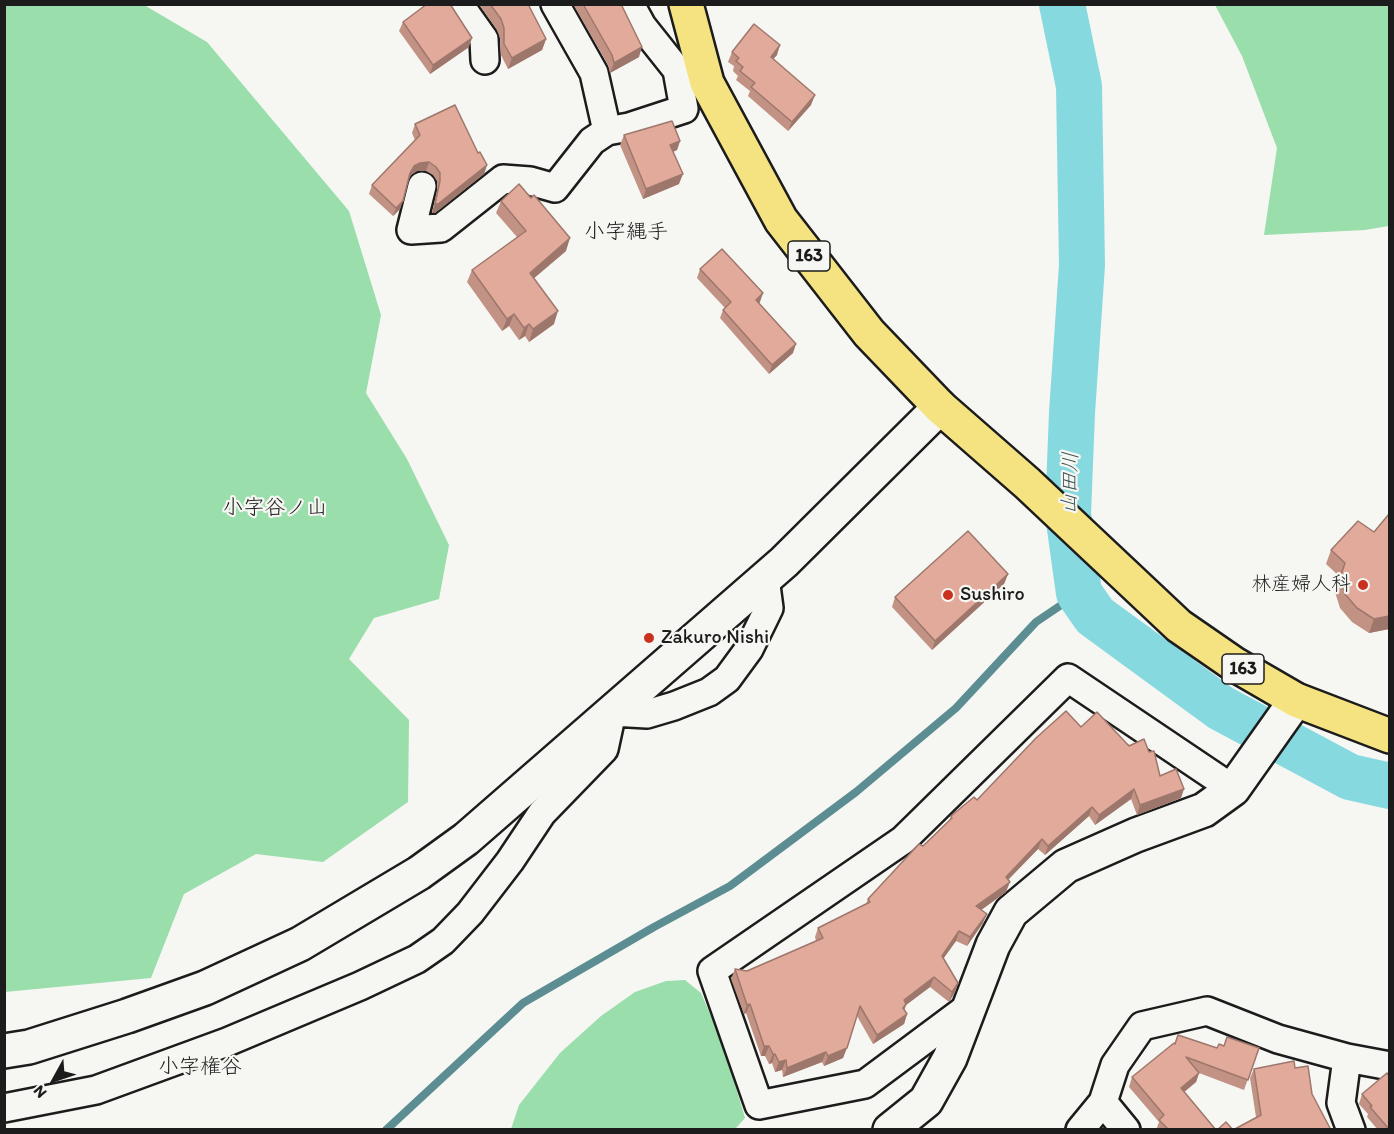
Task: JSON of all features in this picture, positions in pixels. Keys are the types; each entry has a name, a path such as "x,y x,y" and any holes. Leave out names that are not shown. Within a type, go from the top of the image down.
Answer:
{"highway":[{"name":"163","path":"686,4 707,83 781,220 869,333 940,407 1027,483 1179,626 1234,664 1287,712 1389,736"}],"street":[{"path":"459,4 484,39 485,60"},
{"path":"555,4 594,73 607,130"},
{"path":"630,4 642,26 677,70 707,83"},
{"path":"422,186 411,230 441,228 503,179 530,181 555,188 592,141 607,130 629,127 684,109 677,70"},
{"path":"4,1051 28,1047 204,988 300,944 419,873 466,839 765,578 882,467 940,407"},
{"path":"612,712 647,714 709,692 727,679 749,649 769,608 765,578"},
{"path":"971,1005 865,1084 759,1105 712,970 903,840 1068,678 1242,777"},
{"path":"4,1108 96,1090 227,1042 360,986 417,959 443,941 470,913 510,861 542,813 604,748 612,712"},
{"path":"890,1130 926,1101 950,1058 993,945 1011,912 1066,866 1136,835 1204,810 1242,777 1287,712"},
{"path":"1080,1130 1103,1102 1115,1065 1142,1026 1207,1011 1278,1039 1347,1059 1389,1066"},
{"path":"1347,1059 1341,1103 1351,1130"},
{"path":"1103,1102 1126,1130"}],"green space":[{"path":"5,4 144,5 207,42 349,211 381,315 366,393 407,459 449,545 439,599 374,618 349,659 409,720 408,802 323,862 256,854 184,894 151,978 5,992"},
{"path":"1215,5 1389,5 1389,226 1365,230 1264,235 1277,148 1242,56"},
{"path":"685,980 701,993 723,1044 745,1118 735,1129 511,1129 519,1105 560,1053 601,1016 635,992 666,981"}],"building":[{"path":"427,4 450,4 472,38 433,65 403,22"},
{"path":"490,4 528,4 546,39 512,58 504,44 504,28 501,19"},
{"path":"583,4 621,4 642,47 614,63 612,55"},
{"path":"754,24 780,45 771,57 815,95 792,122 751,87 755,83 740,71 743,67 736,61 739,58 732,52"},
{"path":"455,105 478,153 480,152 487,165 438,204 435,204 440,173 429,162 420,163 414,166 410,173 403,201 396,208 372,185 420,135 415,124"},
{"path":"672,121 680,141 670,145 683,174 646,189 624,135"},
{"path":"519,184 531,198 534,195 570,238 530,273 558,311 533,329 529,324 524,328 514,314 507,319 472,270 526,231 501,201"},
{"path":"722,249 763,293 756,300 796,344 772,365 723,310 731,302 700,269"},
{"name":"林産婦人科","path":"1389,514 1389,616 1374,619 1357,608 1345,594 1340,578 1345,563 1331,550 1358,521 1374,532"},
{"name":"Sushiro","path":"968,531 1008,574 935,641 895,597"},
{"path":"1066,711 1081,727 1097,712 1129,746 1144,739 1149,752 1154,751 1160,776 1176,769 1184,789 1140,805 1134,789 1099,815 1092,807 1048,846 1042,839 1006,877 1010,882 976,906 987,914 970,937 959,931 942,956 958,983 952,992 934,977 904,1000 906,1004 903,1008 907,1014 877,1035 860,1006 847,1048 828,1056 826,1052 787,1068 786,1060 779,1062 769,1046 764,1046 735,969 747,971 823,938 818,928 870,902 868,899 919,844 923,846 952,818 951,816 974,797 977,800 1036,738"},
{"path":"1178,1035 1217,1048 1219,1044 1224,1046 1227,1037 1259,1048 1248,1080 1186,1057 1199,1073 1181,1088 1216,1130 1169,1130 1159,1120 1164,1115 1132,1077 1175,1044"},
{"path":"1294,1061 1295,1068 1308,1066 1312,1094 1331,1130 1233,1130 1261,1115 1254,1069"},
{"path":"1387,1073 1389,1076 1389,1129 1362,1094"},
{"path":"1226,1122 1233,1130 1217,1130"}],"waterway":[{"name":"山田川","path":"1062,4 1079,86 1082,265 1068,514 1079,593 1095,616 1221,708 1350,777 1390,786"},
{"path":"386,1130 523,1003 730,886 856,792 956,708 1036,622 1079,593"}],"place":[{"name":"林産婦人科","path":"1363,585"},
{"name":"Sushiro","path":"948,595"},
{"name":"Zakuro Nishi","path":"649,638"}],"district":[{"name":"小字縄手","path":"626,233"},
{"name":"小字谷ノ山","path":"275,509"},
{"name":"小字権谷","path":"200,1068"}]}
